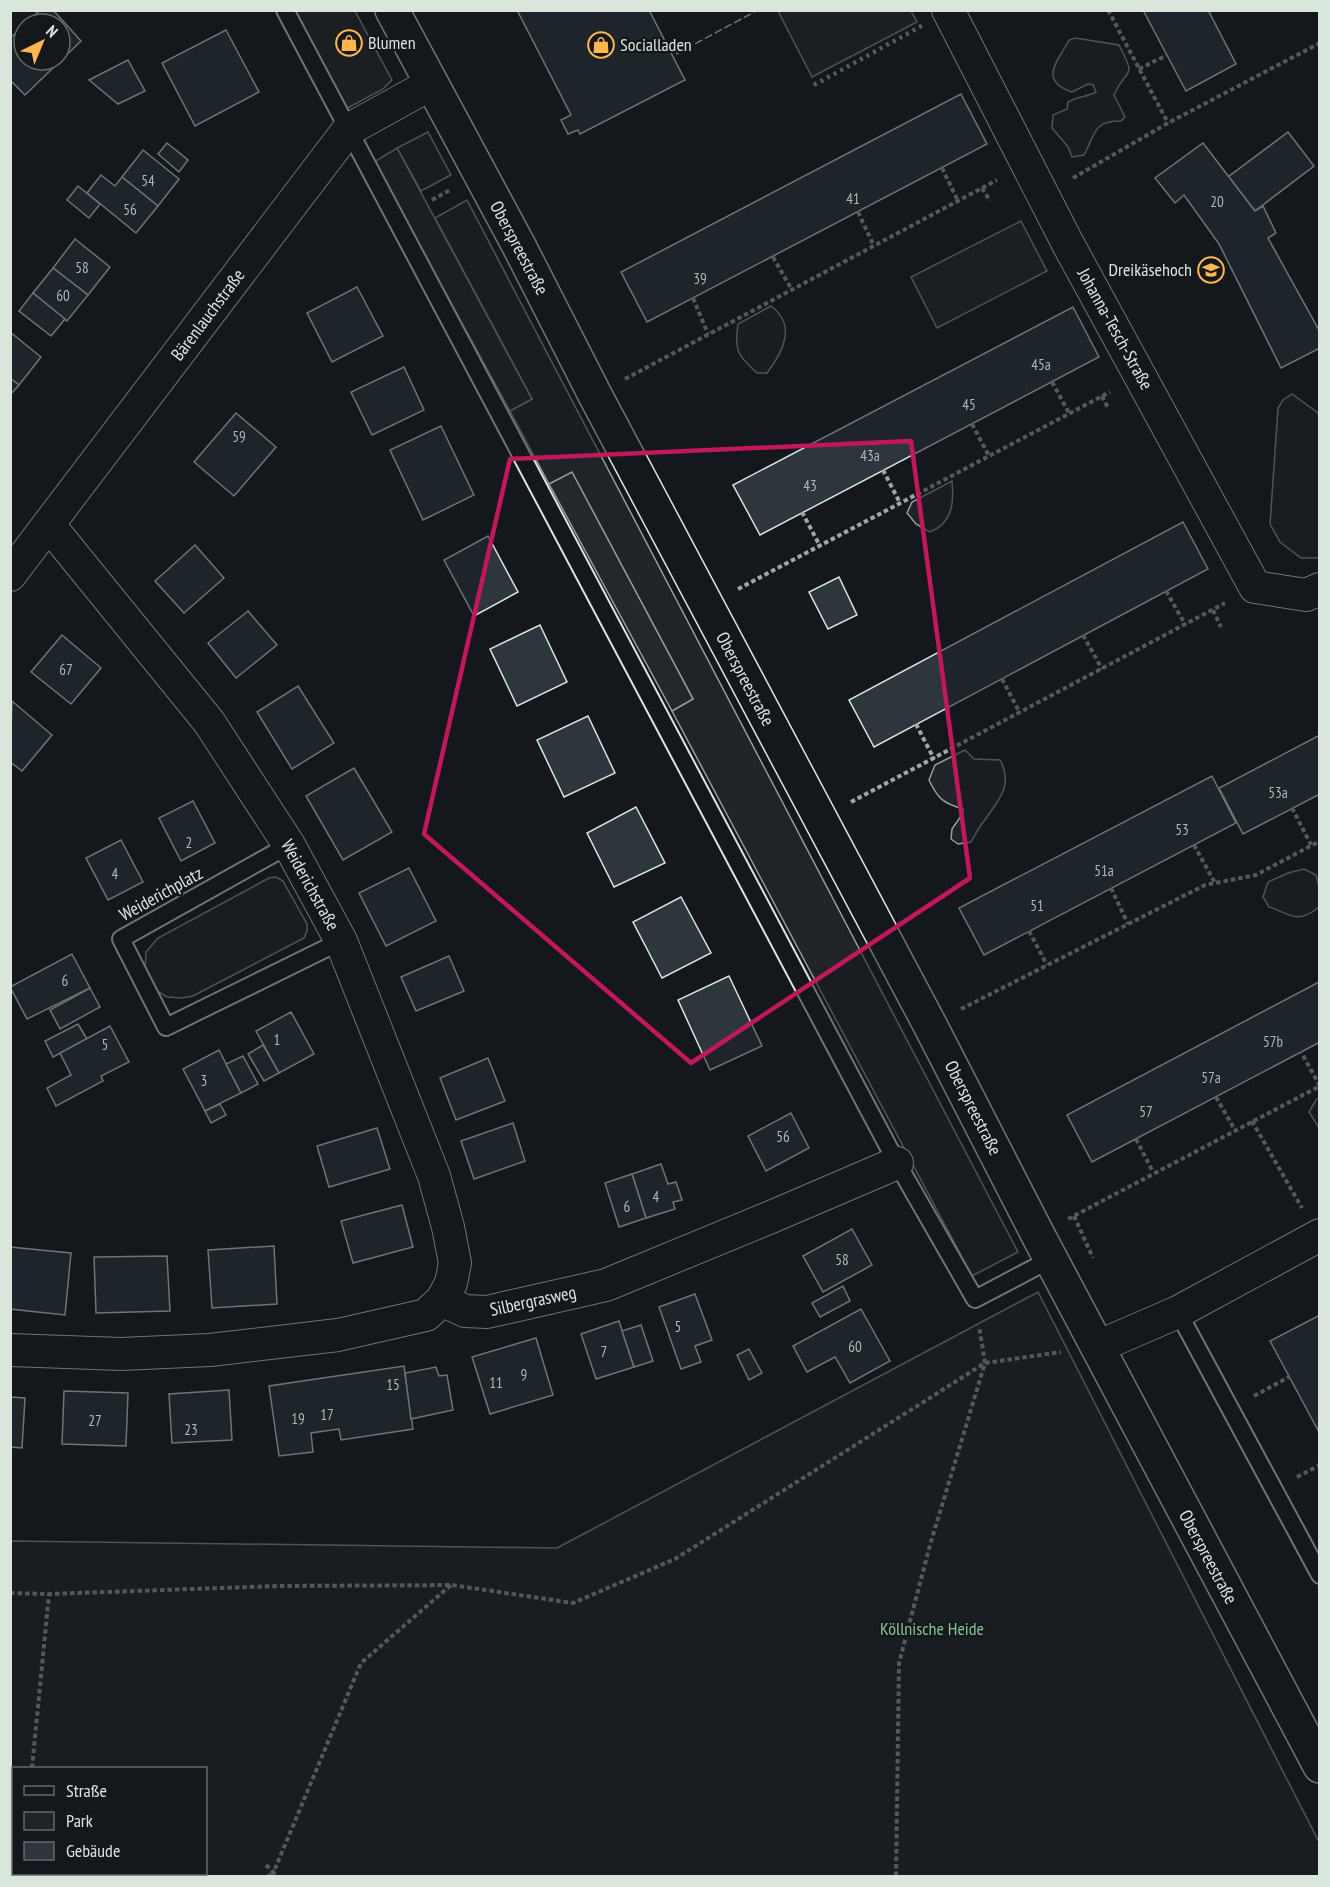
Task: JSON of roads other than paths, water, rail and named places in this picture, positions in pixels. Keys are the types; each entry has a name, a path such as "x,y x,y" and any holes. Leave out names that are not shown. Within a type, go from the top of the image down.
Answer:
{"main road":[{"name":"Oberspreestraße","path":"392,10 519,246 595,395 1320,1766"}],"street":[{"name":"Johanna-Tesch-Straße","path":"948,10 1043,196 1255,587 1306,595 1320,589"},
{"name":"Bärenlauchstraße","path":"10,575 348,130 431,84"},
{"name":"Weiderichstraße","path":"49,525 209,722 289,845 341,941 434,1176 443,1207 455,1263 451,1283 442,1300"},
{"name":"Silbergrasweg","path":"442,1300 465,1311 487,1312 606,1285 897,1162"},
{"path":"1097,1347 1178,1312 1319,1236"},
{"path":"10,1350 121,1354 233,1348 338,1335 426,1315 442,1300"}],"lane":[{"path":"285,10 897,1162 975,1299 1045,1247"},
{"name":"Weiderichplatz","path":"289,845 121,939 166,1027 341,941"},
{"path":"1178,1312 1320,1575"}],"place":[{"name":"Blumen","path":"349,43"},
{"name":"Socialladen","path":"601,45"},
{"name":"Dreikäsehoch","path":"1211,270"}],"park label":[{"name":"Köllnische Heide","path":"932,1629"}]}
